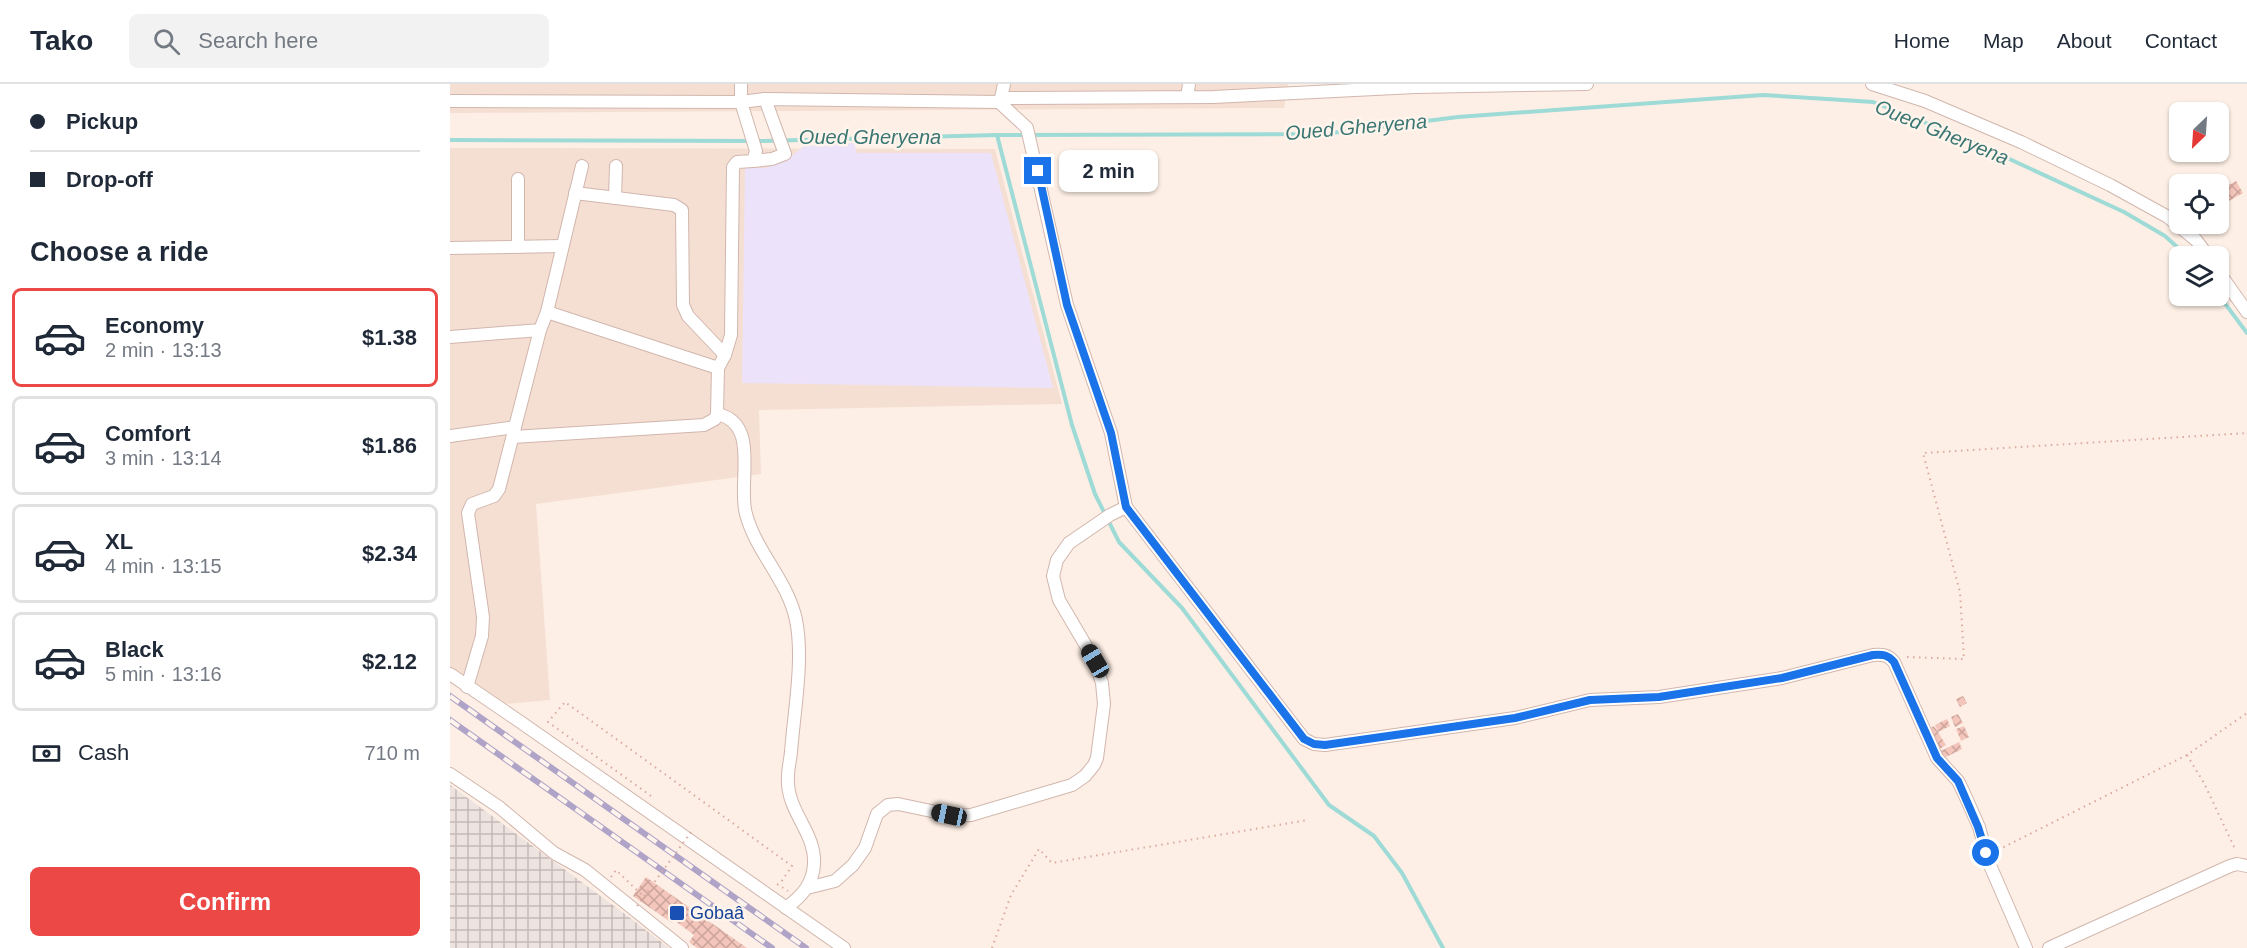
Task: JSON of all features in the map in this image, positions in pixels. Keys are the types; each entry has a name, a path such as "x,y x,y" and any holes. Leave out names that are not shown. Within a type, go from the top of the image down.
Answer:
{"street":[{"path":"741,84 741,102 754,156"},
{"path":"1000,100 1004,84"},
{"path":"450,101 741,102 765,99 1000,100 1214,97 1415,87 1587,84"},
{"path":"1872,84 1936,105 2110,185 2168,217 2200,246"},
{"path":"450,436 704,425 715,419 718,368 731,335 733,167 737,162 754,156 772,159 785,154 765,99"},
{"path":"1000,100 1027,128 1067,305 1111,433 1126,507 1294,729 1304,739 1314,744 1325,745 1515,718 1590,700 1659,697 1782,678 1873,655 1889,656 1898,669 1937,758 1958,781 2025,948"},
{"path":"467,687 482,636 483,617 468,513 472,504 494,496 499,489 582,166"},
{"path":"615,198 616,166"},
{"path":"518,179 518,247"},
{"path":"575,193 674,206 682,210 682,305 688,316 725,355"},
{"path":"450,248 562,246"},
{"path":"2229,287 2247,312"},
{"path":"546,312 718,368"},
{"path":"450,337 540,330"},
{"path":"717,414 729,418 740,429 744,451 745,510 749,524 762,552 783,586 796,620 798,667 787,781 792,806 814,846 814,867 807,888 786,908"},
{"path":"807,888 835,881 853,865 865,848 877,814 888,805 898,804 955,816 971,815 1072,784 1090,771 1097,758 1104,704 1102,683 1095,661 1059,600 1053,576 1057,560 1064,548 1104,518 1126,507"},
{"path":"450,674 844,948"},
{"path":"450,774 499,807 554,853 585,870 682,948"},
{"path":"2049,948 2230,866 2245,865"}],"path":[{"path":"1889,656 1964,659 1960,592 1923,453 2247,433"},
{"path":"651,796 548,722 565,702 792,866 779,885"},
{"path":"1986,853 1999,850 2187,755 2247,713"},
{"path":"2187,755 2204,783 2245,865"},
{"path":"992,948 1011,895 1039,849 1052,863 1308,820"},
{"path":"638,906 691,832"},
{"path":"616,870 644,897"}],"shaded area":[{"path":"450,84 1288,84 1284,108 450,113"},
{"path":"854,143 857,153 991,153 1053,388 742,383 745,168 765,168 786,161 804,146"},
{"path":"450,148 995,149 1062,404 759,410 761,474 536,504 550,700 504,704 450,668"},
{"path":"450,785 629,917 669,948 450,948"}],"building":[{"path":"2236,181 2243,193 2229,201 2229,185"},
{"path":"1963,696 1967,703 1960,707 1956,699"},
{"path":"1958,714 1963,723 1955,727 1951,717"},
{"path":"1947,719 1950,726 1938,732 1935,725"},
{"path":"1934,726 1946,745 1938,750 1927,730"},
{"path":"1964,726 1969,737 1961,741 1956,729"},
{"path":"1959,742 1962,749 1942,759 1939,752"},
{"name":"Gobaâ","path":"646,877 747,948 697,948 689,942 694,935 674,920 672,923 633,896"}],"waterway":[{"name":"Oued Gheryena","path":"450,140 761,141 997,135 1323,134 1458,117 1763,95 1873,102 1964,138 2124,212 2165,236 2176,246"},
{"path":"997,135 1072,425 1095,494 1119,542 1182,608 1329,805 1374,836 1402,873 1443,948"},
{"name":"Oued Gheryena","path":"2227,306 2247,333"}],"railway":[{"path":"450,696 806,948"},
{"path":"450,720 772,948"}],"place":[{"name":"Gobaâ","path":"677,913"}],"route":[{"path":"1038,171 1067,305 1111,433 1126,507 1294,729 1304,739 1314,744 1325,745 1515,718 1590,700 1659,697 1782,678 1882,654 1889,656 1898,669 1937,758 1958,781 1978,827 1986,853"}]}
